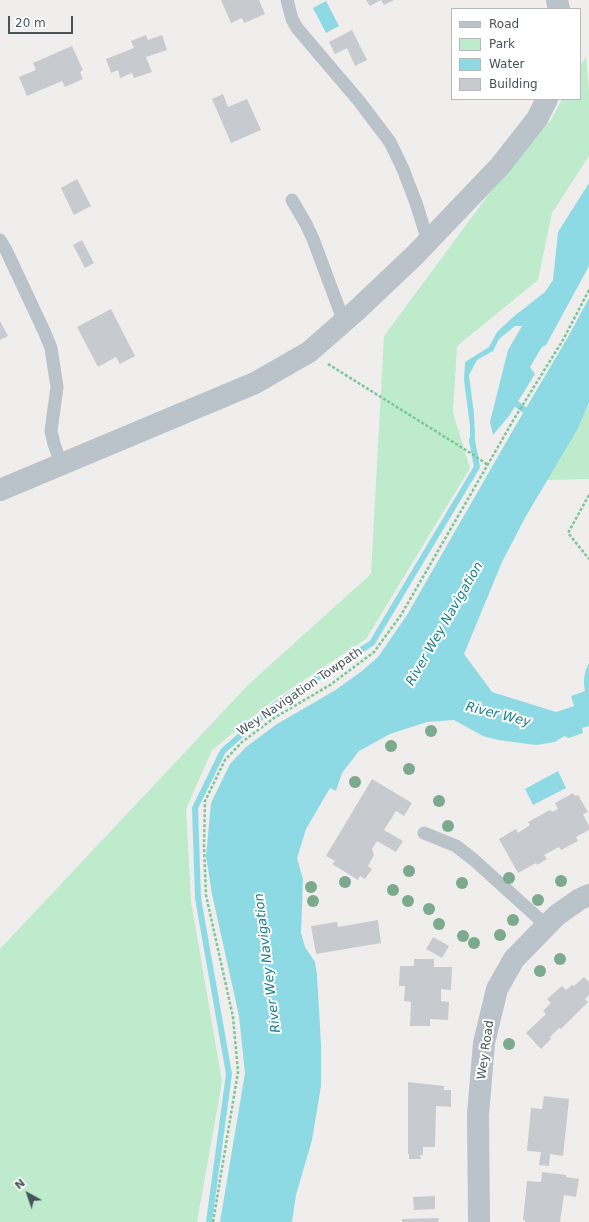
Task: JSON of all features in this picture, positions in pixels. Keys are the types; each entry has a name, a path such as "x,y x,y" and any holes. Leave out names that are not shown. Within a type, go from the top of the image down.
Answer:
{"street":[{"path":"0,490 255,383 309,352 344,322 415,255 500,166 537,119 546,100"},
{"name":"Wey Road","path":"479,1222 478,1114 484,1043 497,989 514,959 557,915 589,895"}],"lane":[{"path":"287,0 292,19 297,28 359,101 390,142 403,169 428,241"},
{"path":"292,200 313,239 344,322"},
{"path":"0,240 51,348 57,387 51,431 61,464"},
{"path":"424,833 456,846 547,926"}],"path":[{"name":"Wey Navigation Towpath","path":"213,1222 238,1072 233,1017 206,895 204,846 205,801 225,760 242,742 274,718 330,685 374,652 401,615 514,419 563,340 589,290"},
{"path":"309,352 488,465"},
{"path":"589,495 568,532 589,559"}],"green space":[{"path":"586,56 589,91 589,156 552,213 538,280 457,346 453,413 470,468 366,639 271,702 212,750 186,809 191,901 222,1082 197,1222 0,1222 0,949 248,685 371,574 384,336 494,187 551,120 561,100 581,100 581,65"},
{"path":"589,405 589,479 547,480"}],"water":[{"path":"326,1 339,26 326,33 313,8"},
{"path":"589,183 589,266 546,345 542,347 530,367 535,374 509,416 493,435 490,422 508,350 522,326 515,326 499,339 493,351 477,360 469,375 474,414 475,438 472,440 470,438 470,426 464,380 465,362 489,347 497,332 513,317 545,292 553,280 558,232"},
{"path":"589,298 589,403 577,430 526,516 502,562 464,654 492,692 556,712 574,706 571,696 585,691 584,677 589,663 589,726 582,728 583,733 569,738 564,736 555,742 536,745 498,740 483,736 454,720 427,722 390,734 359,751 342,773 336,791 330,788 306,829 297,858 303,879 301,933 305,947 315,962 317,975 321,1045 321,1086 312,1140 296,1195 292,1222 220,1222 245,1073 239,1016 212,894 206,856 211,803 230,764 246,747 277,724 334,691 362,671 378,657 407,615 568,337"},
{"path":"558,771 566,788 533,805 525,789"}],"building":[{"path":"221,0 259,0 265,14 244,23 242,18 231,23"},
{"path":"366,0 381,0 370,6"},
{"path":"381,0 394,0 384,5"},
{"path":"352,30 367,60 355,66 347,48 335,54 329,42"},
{"path":"146,35 148,40 162,35 167,50 146,57 152,72 134,78 132,73 120,78 118,70 111,73 106,59 134,48 131,41"},
{"path":"72,46 83,70 80,72 83,79 65,87 62,81 27,96 19,77 36,70 33,63"},
{"path":"223,94 228,107 247,99 261,130 231,143 212,99"},
{"path":"77,179 91,206 74,215 61,188"},
{"path":"82,240 94,263 85,268 73,245"},
{"path":"111,309 135,356 120,364 116,357 98,367 77,327"},
{"path":"0,321 8,336 0,340"},
{"path":"372,779 412,803 404,816 396,811 384,830 403,841 396,852 377,841 372,849 374,855 368,866 372,869 365,879 360,876 358,880 332,864 335,861 326,856"},
{"path":"573,793 575,796 578,795 588,812 583,814 589,826 589,830 576,837 578,841 561,850 559,847 544,855 547,859 518,873 499,839 516,829 518,833 530,825 528,822 550,810 552,812 558,809 555,803"},
{"path":"378,920 381,943 316,954 311,926 337,922 338,927"},
{"path":"433,937 449,946 442,958 426,949"},
{"path":"414,959 434,959 434,967 452,967 451,990 441,989 441,1001 449,1002 448,1020 430,1019 430,1026 410,1026 411,1002 404,1001 405,986 399,986 400,966 414,966"},
{"path":"584,977 589,982 589,995 585,999 588,1002 561,1029 559,1028 550,1037 551,1039 541,1049 526,1033 546,1014 543,1011 551,1003 547,999 562,986 566,990 572,985 574,986"},
{"path":"408,1082 444,1086 444,1090 451,1090 451,1107 436,1106 435,1147 423,1147 423,1155 420,1155 421,1159 409,1159 408,1154"},
{"path":"544,1096 569,1099 563,1156 550,1154 549,1166 539,1165 541,1152 527,1151 531,1108 542,1109"},
{"path":"542,1172 566,1175 566,1177 579,1179 576,1197 564,1195 560,1222 525,1222 525,1220 523,1220 527,1181 541,1182"},
{"path":"435,1196 435,1209 414,1210 413,1197"},
{"path":"439,1218 438,1222 402,1222 402,1219"}],"waterway":[{"path":"510,399 531,415"},
{"path":"209,1222 229,1074 198,898 195,808 223,751 276,704 372,643 477,467 472,440"}],"water label":[{"name":"River Wey Navigation","path":"445,624"},
{"name":"River Wey","path":"498,715"},
{"name":"River Wey Navigation","path":"268,963"}]}
